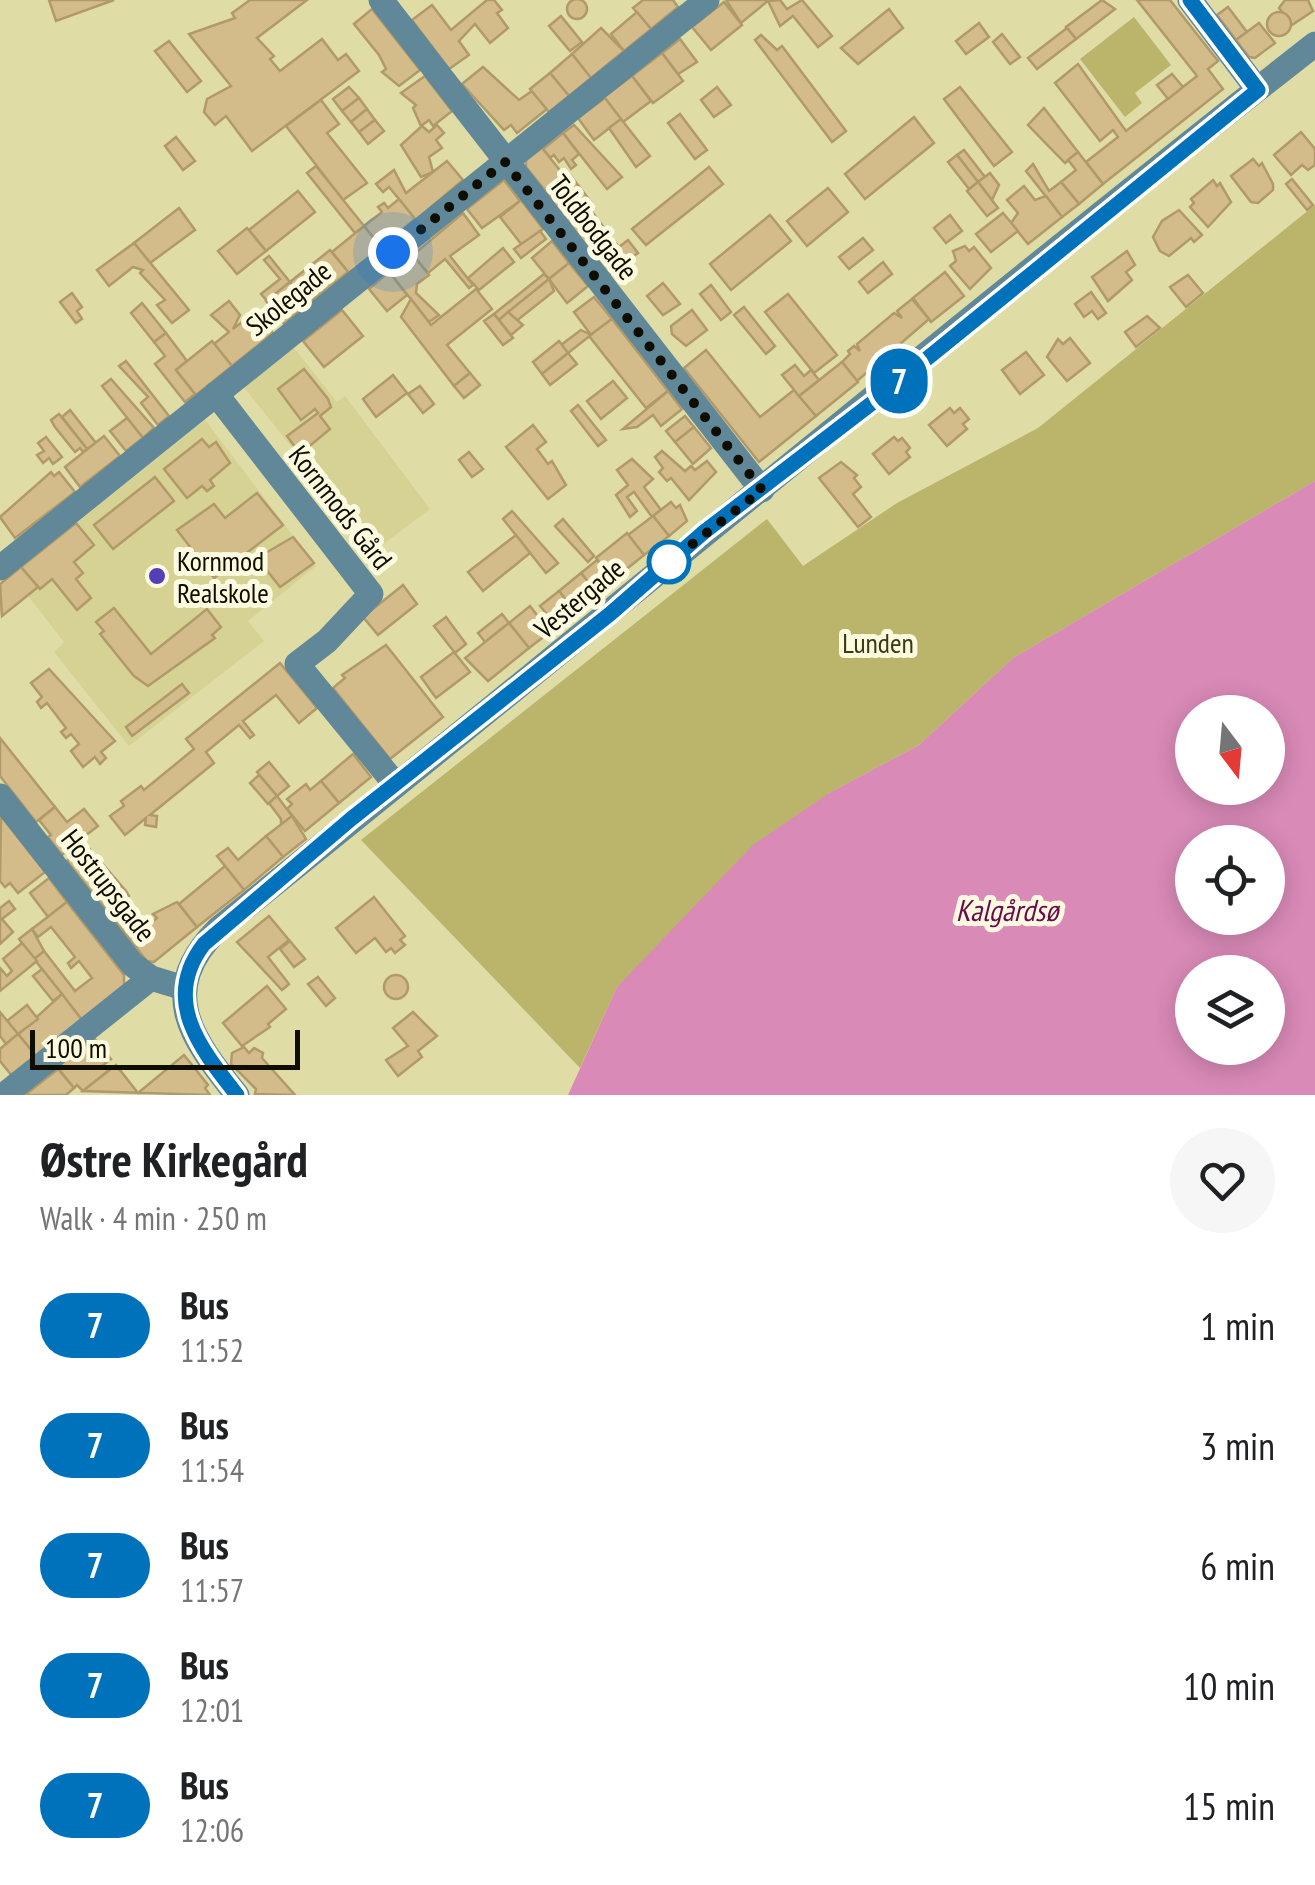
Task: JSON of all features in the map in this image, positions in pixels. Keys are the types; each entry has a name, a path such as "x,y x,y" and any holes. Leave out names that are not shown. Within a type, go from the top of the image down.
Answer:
{"street":[{"name":"Toldbodgade","path":"381,0 762,490"},
{"name":"Skolegade","path":"0,568 707,0"},
{"path":"1190,0 1258,90"},
{"name":"Vestergade","path":"184,988 192,960 218,929 1315,44"},
{"name":"Kornmods Gård","path":"216,394 371,594 327,641 298,664 396,784"},
{"name":"Hostrupsgade","path":"0,796 133,964 151,978 184,988"},
{"path":"4,1095 151,978"},
{"path":"184,988 192,1032 237,1095"}],"shaded area":[{"path":"294,348 337,402 345,396 430,509 374,551 243,386"},
{"name":"Kornmod Realskole","path":"205,420 316,566 248,621 264,641 129,746 54,652 64,642 28,596 0,614 0,584"}],"green space":[{"path":"1134,17 1171,65 1135,93 1142,103 1125,117 1080,59"},
{"name":"Lunden","path":"1315,205 1315,481 1013,658 919,745 829,793 617,987 580,1068 361,840 767,519 803,566 897,503 1038,428"}],"water":[{"name":"Kalgårdsø","path":"1315,481 1315,1095 568,1095 617,987 753,845 829,793 919,745 1013,658"}],"building":[{"path":"573,-1 581,-1 587,9 581,19 573,19 567,13 567,5"},
{"path":"49,0 114,0 56,21"},
{"path":"250,0 307,0 257,38 274,56 270,59 280,71 322,39 338,60 346,54 359,71 252,151 226,116 215,125 204,112 207,99 231,86 189,34 235,18 232,13"},
{"path":"487,0 494,0 502,10 497,13 508,28 490,43 475,24 459,41 469,55 449,69 412,20 432,5 451,30"},
{"path":"643,0 673,0 678,7 651,29 633,8"},
{"path":"726,0 769,0 741,23"},
{"path":"780,0 787,9 802,0 832,36 818,47 793,16 780,26 768,1"},
{"path":"1102,0 1115,9 1076,39 1066,27"},
{"path":"1137,0 1170,0 1218,61 1208,69 1223,89 1103,184 1086,162 1118,137 1113,130 1100,141 1055,83 1078,64 1126,131 1197,76"},
{"path":"1285,0 1308,0 1313,11 1292,25 1279,8"},
{"path":"724,2 742,25 711,50 692,27"},
{"path":"1228,7 1247,32 1236,40 1217,15"},
{"path":"372,9 420,70 399,86 382,72 386,69 379,55 354,24"},
{"path":"889,9 903,28 858,64 841,48"},
{"path":"637,12 651,29 624,51 611,34"},
{"path":"1279,12 1288,15 1288,33 1279,36 1270,33 1267,24 1270,15"},
{"path":"561,16 582,42 570,51 549,26"},
{"path":"979,23 989,37 966,54 956,41"},
{"path":"1259,23 1275,43 1255,58 1249,57 1236,40"},
{"path":"601,28 624,51 591,78 572,54"},
{"path":"1067,28 1076,39 1037,69 1028,58"},
{"path":"1002,34 1020,57 1010,64 993,42"},
{"path":"761,35 777,50 782,46 846,131 832,142 755,40"},
{"path":"680,39 697,62 678,74 662,53"},
{"path":"169,41 201,81 187,92 155,51"},
{"path":"662,53 683,81 653,103 632,76"},
{"path":"572,54 591,78 569,96 550,73"},
{"path":"483,67 519,100 532,91 547,109 517,133 511,125 504,130 462,84"},
{"path":"550,73 569,96 549,112 530,89"},
{"path":"1172,74 1183,87 1168,99 1157,85"},
{"path":"425,76 452,111 433,126 429,120 421,126 413,108 416,105 401,93"},
{"path":"632,76 651,101 623,122 604,97"},
{"path":"349,87 359,98 342,111 333,99"},
{"path":"717,87 731,105 714,117 701,100"},
{"path":"960,87 1012,152 994,166 944,99"},
{"path":"359,98 367,109 351,122 342,111"},
{"path":"605,98 621,119 594,140 578,118"},
{"path":"321,100 339,124 327,133 367,183 343,200 286,126"},
{"path":"1044,108 1078,152 1065,163 1028,125"},
{"path":"367,109 375,120 359,132 351,122"},
{"path":"680,114 707,150 695,159 668,123"},
{"path":"914,117 934,143 865,199 845,174"},
{"path":"621,119 650,156 636,167 609,128"},
{"path":"375,120 384,131 368,144 359,132"},
{"path":"437,125 444,133 436,140 442,148 429,157 433,172 421,177 401,145 422,126 429,132"},
{"path":"574,125 622,177 607,189 563,133"},
{"path":"1301,132 1315,149 1315,165 1308,170 1302,165 1291,175 1274,155"},
{"path":"563,133 579,154 572,160 576,165 571,169 564,158 559,162 543,149"},
{"path":"176,137 195,161 183,170 165,146"},
{"path":"542,148 567,179 548,194 526,167 526,160"},
{"path":"964,150 985,177 978,182 957,155"},
{"path":"1078,152 1103,184 1079,204 1061,182 1076,170 1068,160"},
{"path":"957,155 978,182 969,189 948,162"},
{"path":"1253,159 1259,166 1262,163 1273,184 1273,190 1258,203 1251,202 1231,176"},
{"path":"447,161 463,180 416,220 389,187 383,192 376,184 394,170 406,193"},
{"path":"1033,164 1049,191 1061,182 1079,204 1062,217 1026,171"},
{"path":"316,166 364,226 355,233 307,173"},
{"path":"709,167 723,184 646,245 632,229"},
{"path":"990,173 999,185 992,200 978,182"},
{"path":"571,176 591,202 563,219 548,194"},
{"path":"1292,179 1313,205 1307,210 1286,184"},
{"path":"504,180 520,201 482,228 467,209"},
{"path":"1213,180 1217,186 1220,183 1231,202 1208,227 1190,207 1194,203 1191,199"},
{"path":"978,182 998,208 987,216 967,191"},
{"path":"1024,186 1035,200 1046,196 1062,217 1028,244 1011,223 1018,213 1007,200"},
{"path":"828,188 848,212 807,246 787,221"},
{"path":"298,191 315,212 266,251 249,230"},
{"path":"399,199 415,219 381,247 364,226 382,212 378,207 384,203 388,208"},
{"path":"521,200 543,229 522,245 500,217"},
{"path":"587,205 611,237 591,252 567,220"},
{"path":"179,208 195,230 150,263 134,243"},
{"path":"1179,210 1202,235 1194,242 1191,238 1169,256 1160,251 1153,237 1162,221"},
{"path":"463,213 479,235 450,256 473,285 469,288 445,259 428,273 413,255"},
{"path":"1003,213 1018,231 991,252 976,234"},
{"path":"770,215 791,241 731,290 710,264"},
{"path":"950,215 962,231 946,243 934,228"},
{"path":"364,226 381,247 349,273 332,252"},
{"path":"247,228 266,251 237,274 218,251"},
{"path":"540,231 546,239 521,258 514,249"},
{"path":"611,237 619,247 628,240 638,253 609,275 591,252"},
{"path":"863,238 873,250 849,269 839,257"},
{"path":"552,241 569,263 549,279 532,258"},
{"path":"134,243 189,310 172,323 157,305 165,300 140,273 143,270 133,267 109,286 97,270"},
{"path":"965,246 969,251 974,247 991,268 970,289 950,266 956,261 953,251"},
{"path":"503,248 514,262 479,290 468,278"},
{"path":"330,250 348,272 308,304 290,282"},
{"path":"1127,251 1135,265 1126,272 1132,280 1108,301 1092,277"},
{"path":"413,255 429,275 417,284 416,293 439,315 429,322 390,273"},
{"path":"269,256 290,282 267,301 261,294 280,279 264,260"},
{"path":"883,262 892,274 868,293 859,282"},
{"path":"569,263 588,286 567,303 549,279"},
{"path":"389,272 407,295 387,311 369,289"},
{"path":"945,272 964,296 931,322 913,298"},
{"path":"544,274 549,279 499,320 494,314"},
{"path":"1188,275 1203,293 1186,307 1170,287"},
{"path":"549,279 554,291 515,322 508,312"},
{"path":"290,282 308,304 284,324 266,301"},
{"path":"663,283 680,304 663,315 647,296"},
{"path":"711,285 731,312 721,320 700,294"},
{"path":"476,289 492,309 447,345 470,373 454,386 401,317 411,299 431,325"},
{"path":"1091,292 1106,313 1098,319 1092,311 1084,317 1075,304"},
{"path":"72,293 82,307 77,311 82,319 76,323 60,302"},
{"path":"788,294 837,355 814,373 765,312"},
{"path":"594,297 612,319 591,335 574,312"},
{"path":"912,299 929,319 857,381 842,362 850,354 848,351 854,346 860,351 857,344 894,313 902,318 897,311"},
{"path":"229,301 240,315 233,329 256,311 273,333 232,366 214,344 229,332 211,315"},
{"path":"142,303 166,333 154,342 131,313"},
{"path":"744,307 775,346 766,354 734,315"},
{"path":"342,310 363,336 324,367 303,341"},
{"path":"692,310 707,330 686,346 672,334 671,326"},
{"path":"508,312 523,325 511,335 499,320"},
{"path":"494,314 513,338 503,345 484,321"},
{"path":"1147,316 1160,328 1136,347 1125,332"},
{"path":"612,319 668,391 646,408 589,336"},
{"path":"581,330 591,335 568,353 561,345"},
{"path":"166,333 187,361 176,370 195,394 185,402 155,364 165,356 154,342"},
{"path":"1070,338 1090,363 1067,381 1047,357 1058,339 1063,344"},
{"path":"212,341 232,366 196,395 176,370"},
{"path":"559,341 568,353 542,374 533,362"},
{"path":"706,350 760,417 794,390 816,416 759,462 684,368"},
{"path":"1026,352 1044,375 1020,394 1002,370"},
{"path":"568,353 577,364 550,385 542,374"},
{"path":"126,361 169,416 158,425 141,403 148,397 119,366"},
{"path":"842,362 858,382 816,416 799,396"},
{"path":"795,365 804,376 811,370 819,380 799,396 782,375"},
{"path":"304,369 328,399 331,407 320,416 330,429 300,454 287,436 318,413 315,409 301,420 278,389"},
{"path":"470,373 480,385 464,398 454,386"},
{"path":"393,375 407,393 376,417 363,399"},
{"path":"111,379 154,428 143,438 102,386"},
{"path":"613,381 627,398 601,419 587,401"},
{"path":"420,386 434,404 423,413 408,394"},
{"path":"668,391 682,409 661,426 653,415 637,427 623,429"},
{"path":"578,405 606,440 598,446 571,411"},
{"path":"950,408 954,413 960,408 969,419 963,424 967,429 947,446 929,425"},
{"path":"70,410 96,443 87,449 62,417"},
{"path":"59,414 87,449 83,452 80,448 75,452 55,427 51,420"},
{"path":"685,416 694,427 675,442 666,431"},
{"path":"127,418 143,438 126,451 110,431"},
{"path":"533,425 546,442 537,449 548,464 552,461 566,485 548,499 506,447"},
{"path":"694,427 711,448 693,464 675,442"},
{"path":"104,436 120,456 80,487 65,467"},
{"path":"46,437 62,457 53,464 49,458 43,463 37,455 44,451 38,443"},
{"path":"894,437 898,441 902,438 910,448 906,452 910,457 889,474 873,454"},
{"path":"202,439 209,447 216,442 230,463 210,480 214,486 207,491 202,486 187,498 164,469"},
{"path":"662,451 685,471 691,466 695,470 707,461 716,472 689,500 671,478 667,481 659,472 663,468 655,457"},
{"path":"469,452 483,469 472,477 459,460"},
{"path":"632,459 653,479 644,487 661,510 652,517 634,492 627,497 637,511 630,517 616,495 628,485 617,470"},
{"path":"841,462 857,475 854,478 861,487 853,494 871,517 858,527 819,478"},
{"path":"51,472 54,476 59,472 75,492 15,538 0,517"},
{"path":"155,477 174,501 113,549 94,525"},
{"path":"257,493 283,525 214,578 177,530 214,504 225,518"},
{"path":"671,502 676,508 680,505 687,521 669,536 653,516"},
{"path":"512,511 558,563 546,573 503,519"},
{"path":"653,516 669,536 644,555 628,535"},
{"path":"563,519 594,556 588,562 555,526"},
{"path":"76,523 94,545 74,562 83,573 76,579 91,598 77,610 52,579 40,589 21,567"},
{"path":"627,533 644,555 613,580 596,558"},
{"path":"516,535 530,553 483,591 468,572"},
{"path":"293,537 314,563 280,587 257,558"},
{"path":"597,560 613,580 597,593 581,573"},
{"path":"21,567 38,587 2,616 0,584"},
{"path":"581,573 597,593 575,611 559,591"},
{"path":"403,585 417,604 378,635 363,617"},
{"path":"559,591 575,611 556,625 540,606"},
{"path":"530,606 550,632 529,648 509,623"},
{"path":"114,608 151,654 207,609 221,627 212,635 215,638 148,686 134,676 100,634 104,631 96,622"},
{"path":"502,614 509,623 485,642 478,633"},
{"path":"446,617 466,644 455,653 434,626"},
{"path":"509,623 529,648 488,681 465,658"},
{"path":"386,645 443,717 390,759 333,688 345,678 342,675"},
{"path":"454,652 470,672 436,698 421,677"},
{"path":"280,663 317,708 299,723 276,695 243,721 254,735 250,738 239,725 206,752 214,763 150,815 157,816 156,827 145,825 146,818 125,835 110,816 124,806 121,801 141,786 144,790 194,749 186,739"},
{"path":"49,669 115,741 101,752 106,758 100,764 95,757 83,767 71,751 79,744 71,734 66,738 61,732 66,728 47,703 41,708 37,702 42,697 31,683"},
{"path":"182,684 189,693 132,736 126,727"},
{"path":"0,738 55,807 36,822 0,776"},
{"path":"353,754 371,777 339,803 321,781"},
{"path":"269,762 289,786 277,796 257,772"},
{"path":"259,775 277,796 268,804 250,783"},
{"path":"321,781 339,803 305,831 287,809 292,804 287,799 306,784 310,790"},
{"path":"277,796 292,816 281,825 269,803"},
{"path":"55,807 67,822 84,809 98,826 81,839 126,891 129,896 125,900 146,927 157,918 153,914 177,902 197,927 154,962 147,961 67,861 73,856 67,850 62,855 48,837 51,835 39,820"},
{"path":"1,816 45,872 18,893 10,883 5,887 0,881"},
{"path":"292,816 306,839 283,857 266,836"},
{"path":"266,836 283,857 244,890 217,856 228,848 238,860"},
{"path":"225,866 244,890 197,927 179,904"},
{"path":"49,878 67,902 48,917 30,893"},
{"path":"374,897 405,936 400,940 405,945 395,953 391,948 386,952 375,938 356,953 336,928"},
{"path":"9,901 15,909 2,919 13,932 0,944 0,908"},
{"path":"67,902 124,975 124,985 82,1020 34,959 44,951 75,991 92,978 79,961 71,968 68,963 75,957 51,927 38,937 32,929"},
{"path":"269,916 289,940 268,957 289,984 282,990 237,942"},
{"path":"32,929 44,951 34,959 19,939"},
{"path":"290,941 305,959 294,967 280,949"},
{"path":"22,943 37,961 0,991 0,968 7,976 12,971 3,959"},
{"path":"42,969 62,994 53,1001 33,976"},
{"path":"396,975 408,987 396,999 384,987"},
{"path":"318,977 335,998 326,1006 308,984"},
{"path":"267,986 286,1009 268,1024 270,1027 242,1046 223,1023"},
{"path":"62,994 82,1020 36,1056 18,1034"},
{"path":"27,1005 38,1019 18,1034 7,1021"},
{"path":"0,1012 18,1034 6,1044 0,1036"},
{"path":"413,1012 437,1036 418,1051 422,1057 398,1076 386,1060 408,1046 393,1028"},
{"path":"18,1034 36,1056 12,1076 0,1061 0,1049"},
{"path":"94,1038 111,1059 103,1065 108,1071 83,1091 77,1085 74,1088 57,1067"},
{"path":"244,1047 249,1053 254,1048 263,1053 262,1058 295,1095 255,1094 256,1089 231,1064 232,1053"},
{"path":"184,1055 208,1085 205,1088 210,1095 138,1093"},
{"path":"116,1065 138,1093 83,1091"},
{"path":"58,1069 74,1088 66,1095 25,1095"}],"bus line":[{"name":"7","path":"237,1095 199,1044 187,1018 184,988 192,960 204,944 351,819 610,614 704,532 876,400 1258,90 1190,0"}],"place":[{"name":"Kornmod Realskole","path":"157,576"}],"route":[{"path":"393,252 505,162 762,490 669,562"}]}
